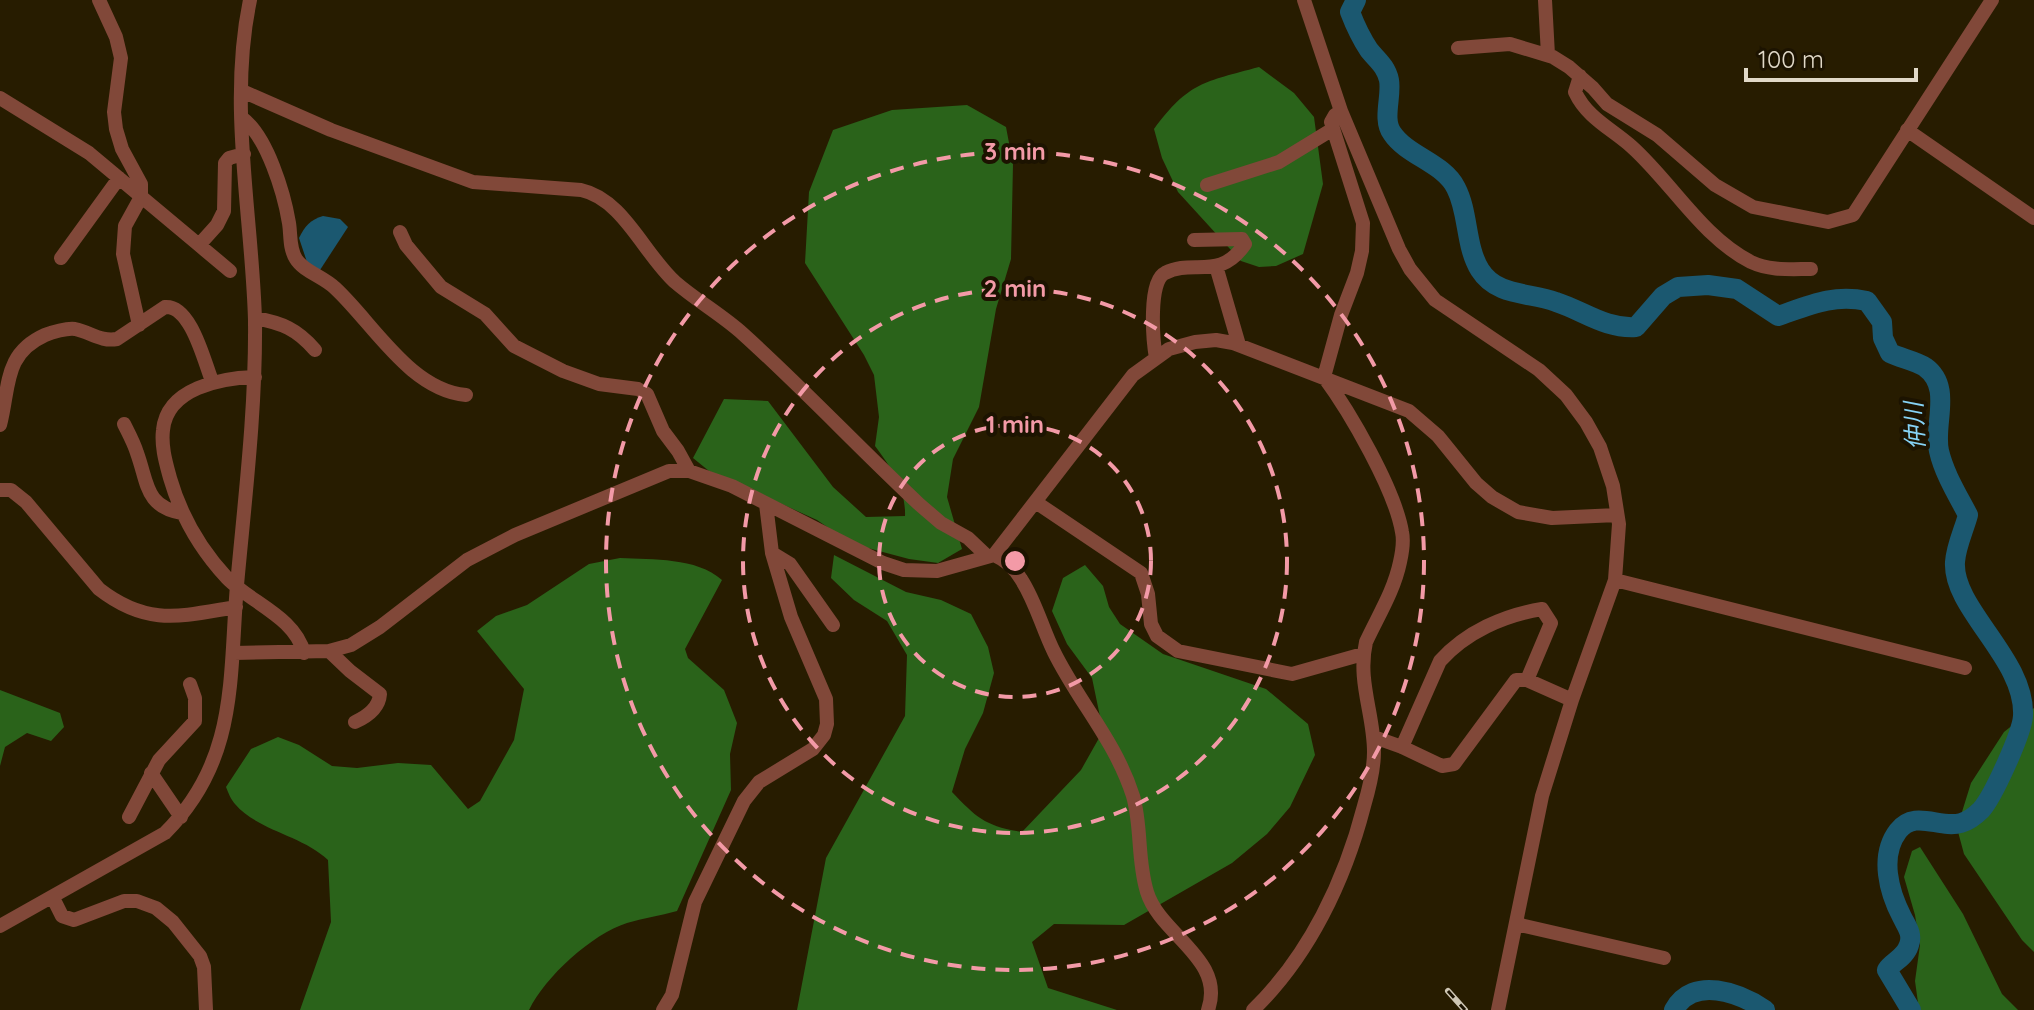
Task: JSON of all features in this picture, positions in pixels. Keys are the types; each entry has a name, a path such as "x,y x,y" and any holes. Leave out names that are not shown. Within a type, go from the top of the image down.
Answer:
{"street":[{"path":"99,0 116,37 121,58 114,112 116,129 122,149 141,184 141,197 125,226 123,254 139,325"},
{"path":"0,926 165,833 200,790 215,761 234,653 237,587 253,430 255,318 242,118 242,58 250,0"},
{"path":"1304,0 1341,111 1410,269 1435,300 1539,370 1566,395 1600,447 1613,486 1618,547 1615,580 1542,796 1498,1010"},
{"path":"1545,0 1548,55"},
{"path":"1458,48 1510,44 1548,55 1569,67 1607,104 1657,135 1730,195 1753,207 1828,222 1853,215 1992,0"},
{"path":"1580,76 1575,92 1585,109 1633,148 1734,252 1760,266 1811,269"},
{"path":"242,91 331,130 473,182 581,190 598,195 625,221 648,254 673,280 740,331 920,505 990,556 1007,563 1021,579 1054,652 1121,764 1137,817 1147,891 1156,911 1209,975 1212,991 1208,1010"},
{"path":"0,98 89,153 230,271"},
{"path":"1324,377 1362,251 1363,223 1333,129 1332,118 1341,111"},
{"path":"242,118 264,142 286,210 290,242 298,263 335,288 413,370 433,384 466,395"},
{"path":"1207,185 1279,162 1333,129"},
{"path":"1907,130 2034,218"},
{"path":"199,245 217,225 224,211 225,163 229,158 244,154"},
{"path":"61,258 119,178"},
{"path":"400,232 406,245 441,287 485,314 514,346 563,371 599,384 638,389 647,394 663,431 689,471"},
{"path":"1156,358 1153,342 1154,299 1159,278 1167,271 1216,266 1245,244 1242,239 1194,240"},
{"path":"1216,266 1239,345"},
{"path":"0,425 4,377 21,350 49,334 74,329 109,340 123,337 165,307 181,312 187,319 212,381"},
{"path":"255,318 285,324 303,335 315,350"},
{"path":"234,653 304,653 351,645 467,560 515,535 658,474 689,471 732,486 883,563 904,570 937,571 969,564 990,556 1037,503 1133,375 1169,349 1195,342 1216,340 1239,345 1409,411 1438,436 1476,483 1492,497 1518,512 1552,518 1617,515"},
{"path":"255,377 212,381 192,391 178,403 164,423 164,454 182,513 211,558 237,587 295,631 304,653"},
{"path":"1253,1010 1293,963 1322,915 1348,862 1372,776 1374,737 1361,672 1363,654 1397,573 1403,534 1384,482 1345,405 1324,377"},
{"path":"124,424 137,453 148,492 164,509 182,513"},
{"path":"0,490 11,490 26,502 99,589 115,599 159,617 236,607"},
{"path":"1037,503 1141,573 1148,594 1151,624 1157,636 1178,651 1292,674 1363,654"},
{"path":"663,1010 672,995 695,902 744,801 759,782 813,749 824,735 827,724 826,699 791,617 772,553 766,504"},
{"path":"772,553 790,564 833,625"},
{"path":"1615,580 1965,668"},
{"path":"1402,747 1440,661 1448,652 1463,639 1495,622 1542,609 1551,623 1527,680"},
{"path":"329,651 380,694 369,713 355,722"},
{"path":"1374,737 1442,766 1454,764 1516,680 1527,680 1572,700"},
{"path":"129,817 151,773 169,747 195,721 195,698 190,684"},
{"path":"151,773 181,817"},
{"path":"53,898 62,916 74,920 124,901 137,901 156,908 173,922 200,956 204,967 206,1010"},
{"path":"1516,924 1664,958"}],"green space":[{"path":"1259,67 1294,93 1314,117 1323,184 1303,254 1276,266 1259,267 1241,261 1178,192 1162,158 1154,129 1177,102 1199,86"},
{"path":"967,105 1006,127 1013,164 1011,259 996,309 979,407 953,459 947,497 962,549 938,563 864,547 817,520 709,471 693,458 724,399 768,401 833,487 866,517 905,516 900,487 875,446 879,417 874,375 805,263 809,192 833,130 892,110"},
{"path":"834,555 906,592 941,600 971,614 988,647 994,673 983,713 965,749 952,792 990,824 1022,832 1081,770 1103,731 1092,678 1067,644 1052,611 1063,578 1085,565 1103,586 1109,607 1120,624 1163,654 1266,689 1308,724 1315,755 1290,807 1267,834 1232,863 1124,925 1054,924 1032,942 1048,988 1117,1010 797,1010 826,858 905,716 907,655 887,621 854,600 831,578"},
{"path":"620,558 687,563 722,580 685,649 688,658 724,690 737,723 730,754 731,790 677,911 627,923 599,937 558,971 529,1010 300,1010 331,922 328,860 306,844 256,821 234,802 226,787 251,749 278,737 299,745 332,766 431,765 468,809 480,801 514,740 524,689 477,631 496,616 527,605 589,564"},
{"path":"0,690 60,713 64,727 51,741 27,733 5,747 0,766"},
{"path":"2034,708 2034,952 2022,940 1964,854 1957,828 1971,783 2004,732"},
{"path":"1920,847 1963,914 2002,994 2018,1010 1919,1010 1915,981 1920,945 1904,877 1912,851"}],"water":[{"path":"323,216 340,219 348,227 320,270 307,262 299,238 308,224"}],"waterway":[{"name":"仲川","path":"1356,0 1350,12 1352,17 1363,41 1388,75 1389,127 1407,148 1450,179 1460,198 1475,261 1495,285 1556,302 1604,322 1625,327 1636,327 1663,296 1678,287 1708,285 1737,289 1778,316 1832,300 1867,301 1882,322 1883,338 1890,353 1925,367 1933,375 1940,395 1939,451 1947,475 1968,515 1958,544 1955,562 1957,580 2013,674 2021,695 2023,716 2006,764 1981,810 1961,823 1912,821 1898,831 1892,841 1887,863 1890,885 1910,937 1905,953 1887,970 1911,1010"},
{"name":"仲川","path":"1674,1010 1682,999 1705,990 1730,993 1765,1010"}],"railway":[{"path":"1448,991 1465,1010"}]}
